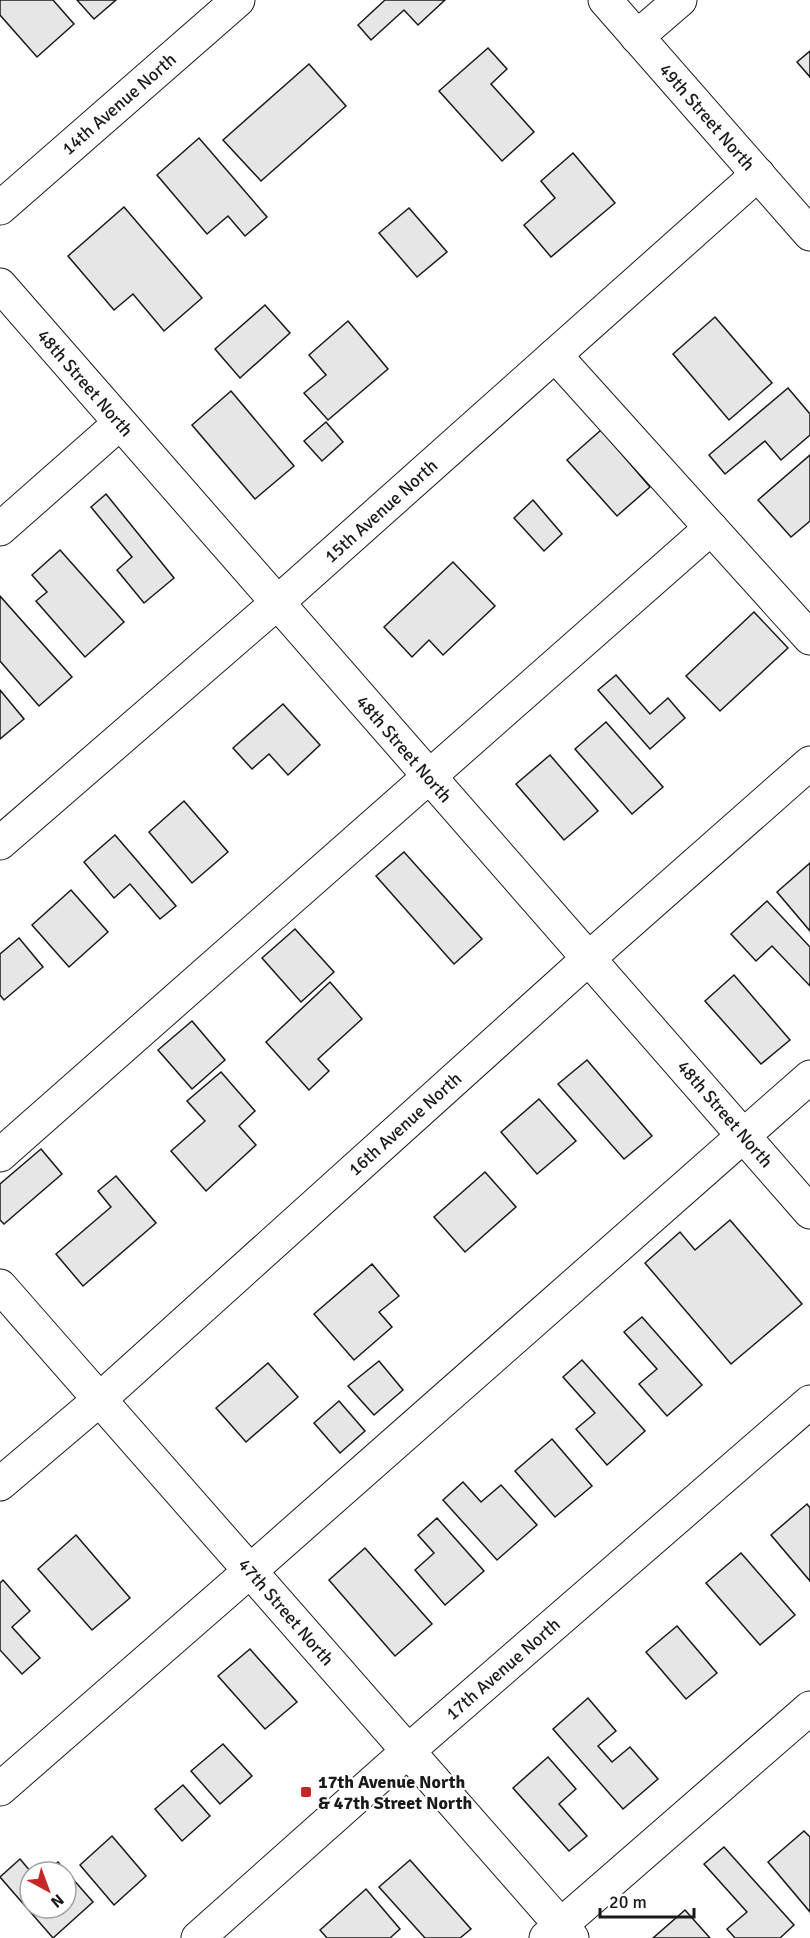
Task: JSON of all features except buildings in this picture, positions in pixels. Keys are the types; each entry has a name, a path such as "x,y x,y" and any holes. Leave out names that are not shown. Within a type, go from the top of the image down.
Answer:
{"street":[{"name":"14th Avenue North","path":"0,208 238,0"},
{"name":"49th Street North","path":"604,0 810,234"},
{"path":"637,37 680,0"},
{"name":"15th Avenue North","path":"0,843 277,603 758,174"},
{"name":"48th Street North","path":"0,285 810,1212"},
{"path":"555,355 810,638"},
{"path":"0,529 120,423"},
{"path":"0,1155 711,528"},
{"name":"16th Avenue North","path":"0,1484 99,1400 588,959 810,763"},
{"path":"0,1789 810,1077"},
{"name":"47th Street North","path":"0,1286 408,1751 560,1934"},
{"name":"17th Avenue North","path":"198,1938 408,1751 810,1402"},
{"path":"560,1934 810,1708"}],"place":[{"name":"17th Avenue North & 47th Street North","path":"306,1792"}]}
